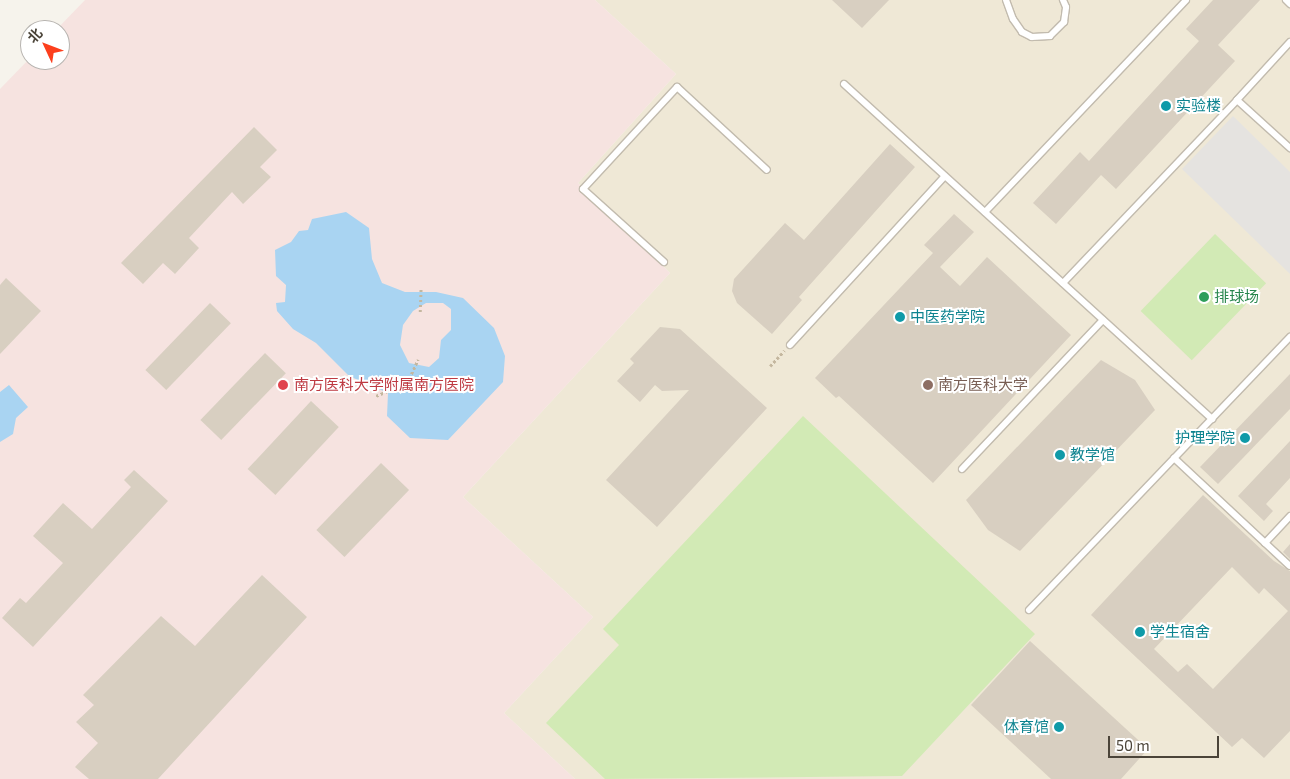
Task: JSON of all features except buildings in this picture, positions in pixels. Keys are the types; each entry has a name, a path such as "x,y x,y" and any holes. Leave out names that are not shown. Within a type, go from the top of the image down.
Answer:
{"lane":[{"path":"1006,0 1013,19 1022,32 1032,37 1050,36 1064,22 1066,7 1063,0"},
{"path":"985,212 1186,0"},
{"path":"1286,0 1290,4"},
{"path":"1063,283 1290,42"},
{"path":"844,84 1212,419"},
{"path":"664,262 583,189 677,87 767,170"},
{"path":"1237,100 1290,148"},
{"path":"790,345 945,176"},
{"path":"962,469 1103,320"},
{"path":"1030,610 1290,337"},
{"path":"1174,458 1290,566"},
{"path":"1265,543 1290,516"}],"path":[{"path":"420,312 422,288"},
{"path":"770,366 790,345"},
{"path":"376,396 407,383 418,359"}],"shaded area":[{"name":"南方医科大学附属南方医院","path":"85,0 595,0 676,74 578,183 670,273 463,497 593,617 504,713 575,779 0,779 0,89 20,68 20,70 70,70 70,20 66,20"},
{"name":"南方医科大学","path":"595,0 1290,0 1290,779 575,779 504,713 593,617 463,497 670,273 578,183 676,74"},
{"path":"1233,116 1290,172 1290,274 1182,169"}],"green space":[{"name":"排球场","path":"1215,234 1266,283 1192,360 1141,311"},
{"path":"803,416 1035,634 902,776 605,779 546,723 619,645 603,629"}],"water":[{"path":"346,212 369,228 372,259 382,283 405,292 436,292 463,298 494,328 505,356 503,382 448,440 410,438 387,416 388,393 349,376 316,343 293,329 277,311 276,303 285,302 286,285 276,276 275,250 291,242 299,231 308,230 312,219","holes":["426,303 443,303 451,309 451,330 441,340 439,358 429,367 409,363 400,345 403,325 413,311"]},
{"path":"9,385 28,407 16,418 13,434 0,442 0,392"}],"place":[{"name":"实验楼","path":"1166,106"},
{"name":"排球场","path":"1204,297"},
{"name":"中医药学院","path":"900,317"},
{"name":"南方医科大学附属南方医院","path":"283,385"},
{"name":"南方医科大学","path":"928,385"},
{"name":"护理学院","path":"1245,438"},
{"name":"教学馆","path":"1060,455"},
{"name":"学生宿舍","path":"1140,632"},
{"name":"体育馆","path":"1059,727"}]}
